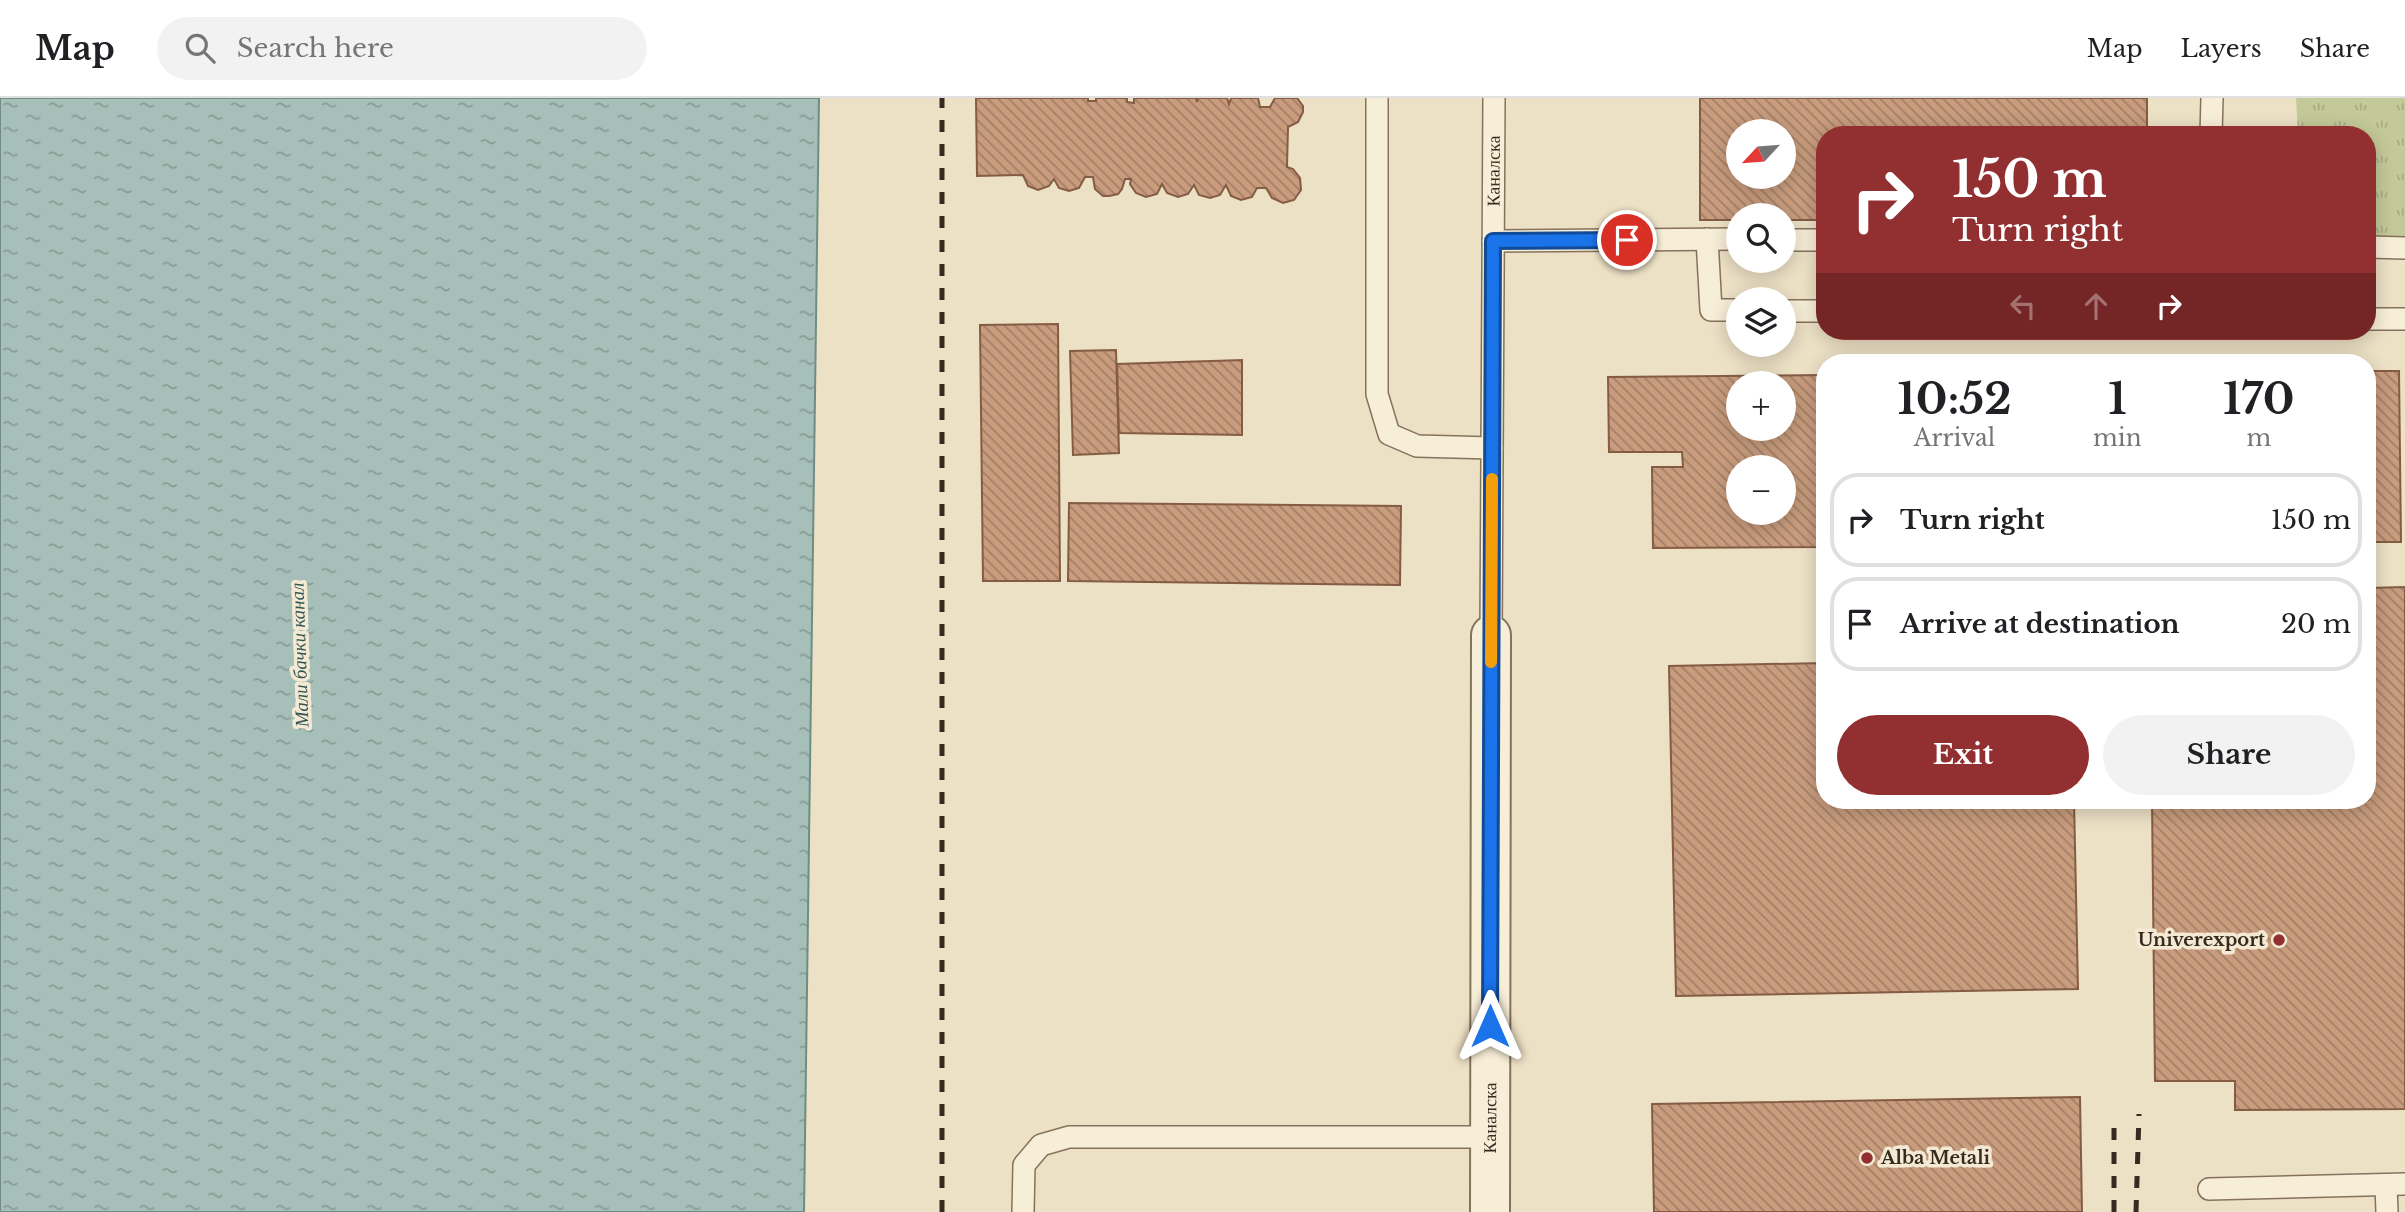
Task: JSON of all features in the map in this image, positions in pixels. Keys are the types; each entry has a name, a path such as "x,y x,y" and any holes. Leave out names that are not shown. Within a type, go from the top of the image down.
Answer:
{"street":[{"name":"Каналска","path":"1490,1212 1491,635"}],"lane":[{"path":"1377,98 1377,394 1389,433 1418,446 1492,448"},
{"name":"Каналска","path":"1491,635 1494,98"},
{"path":"2211,126 2212,98"},
{"path":"1707,239 1712,310 1726,310"},
{"path":"1493,241 1726,239"},
{"path":"1796,240 1816,240"},
{"path":"2376,247 2405,248"},
{"path":"1796,310 1816,311"},
{"path":"2376,319 2405,319"},
{"path":"1023,1212 1024,1165 1041,1145 1069,1137 1490,1137"},
{"path":"2209,1189 2396,1184 2387,1212"}],"green space":[{"path":"2296,98 2405,98 2405,236 2376,236 2376,126 2298,126"}],"water":[{"name":"Мали бачки канал","path":"0,98 819,98 804,1212 0,1212"}],"building":[{"path":"976,98 1088,98 1088,101 1096,101 1096,98 1127,98 1127,102 1134,103 1134,98 1196,98 1197,102 1198,98 1227,98 1229,104 1231,98 1258,98 1260,107 1270,107 1275,98 1297,98 1303,106 1303,112 1298,122 1288,127 1287,167 1293,169 1300,178 1301,190 1294,200 1283,203 1272,198 1266,188 1257,188 1252,197 1241,200 1231,196 1226,185 1220,195 1210,198 1199,195 1194,185 1188,194 1178,197 1167,193 1162,184 1157,194 1146,197 1136,193 1130,184 1131,179 1125,179 1118,194 1103,196 1095,189 1093,177 1085,177 1079,188 1069,191 1059,188 1054,179 1049,186 1038,190 1028,186 1023,175 977,176"},
{"path":"1700,98 2147,98 2147,126 1816,126 1816,220 1796,220 1796,203 1726,203 1726,220 1700,220"},
{"path":"1058,324 1060,581 983,581 980,325"},
{"path":"1116,350 1119,453 1073,455 1070,351"},
{"path":"1242,360 1242,435 1119,433 1117,364"},
{"path":"2376,371 2399,371 2401,542 2376,542"},
{"path":"1796,375 1816,375 1816,547 1653,548 1652,467 1683,467 1682,452 1609,452 1608,377 1726,376 1726,441 1796,441"},
{"path":"1069,503 1401,506 1400,585 1068,581"},
{"name":"Univerexport","path":"2405,587 2405,1109 2235,1110 2235,1081 2155,1081 2152,809 2376,809 2376,588"},
{"path":"1816,663 1816,809 2074,809 2078,989 1676,996 1669,666"},
{"name":"Alba Metali","path":"2080,1097 2082,1212 1654,1212 1652,1104"}],"railway":[{"path":"942,98 942,1212"},
{"path":"2136,1212 2139,1114"},
{"path":"2114,1121 2114,1212"}],"slow traffic":[{"path":"1491,662 1492,479"}],"place":[{"name":"Univerexport","path":"2279,940"},
{"name":"Alba Metali","path":"1867,1158"}],"route":[{"path":"1490,1026 1493,241 1627,240"}]}
